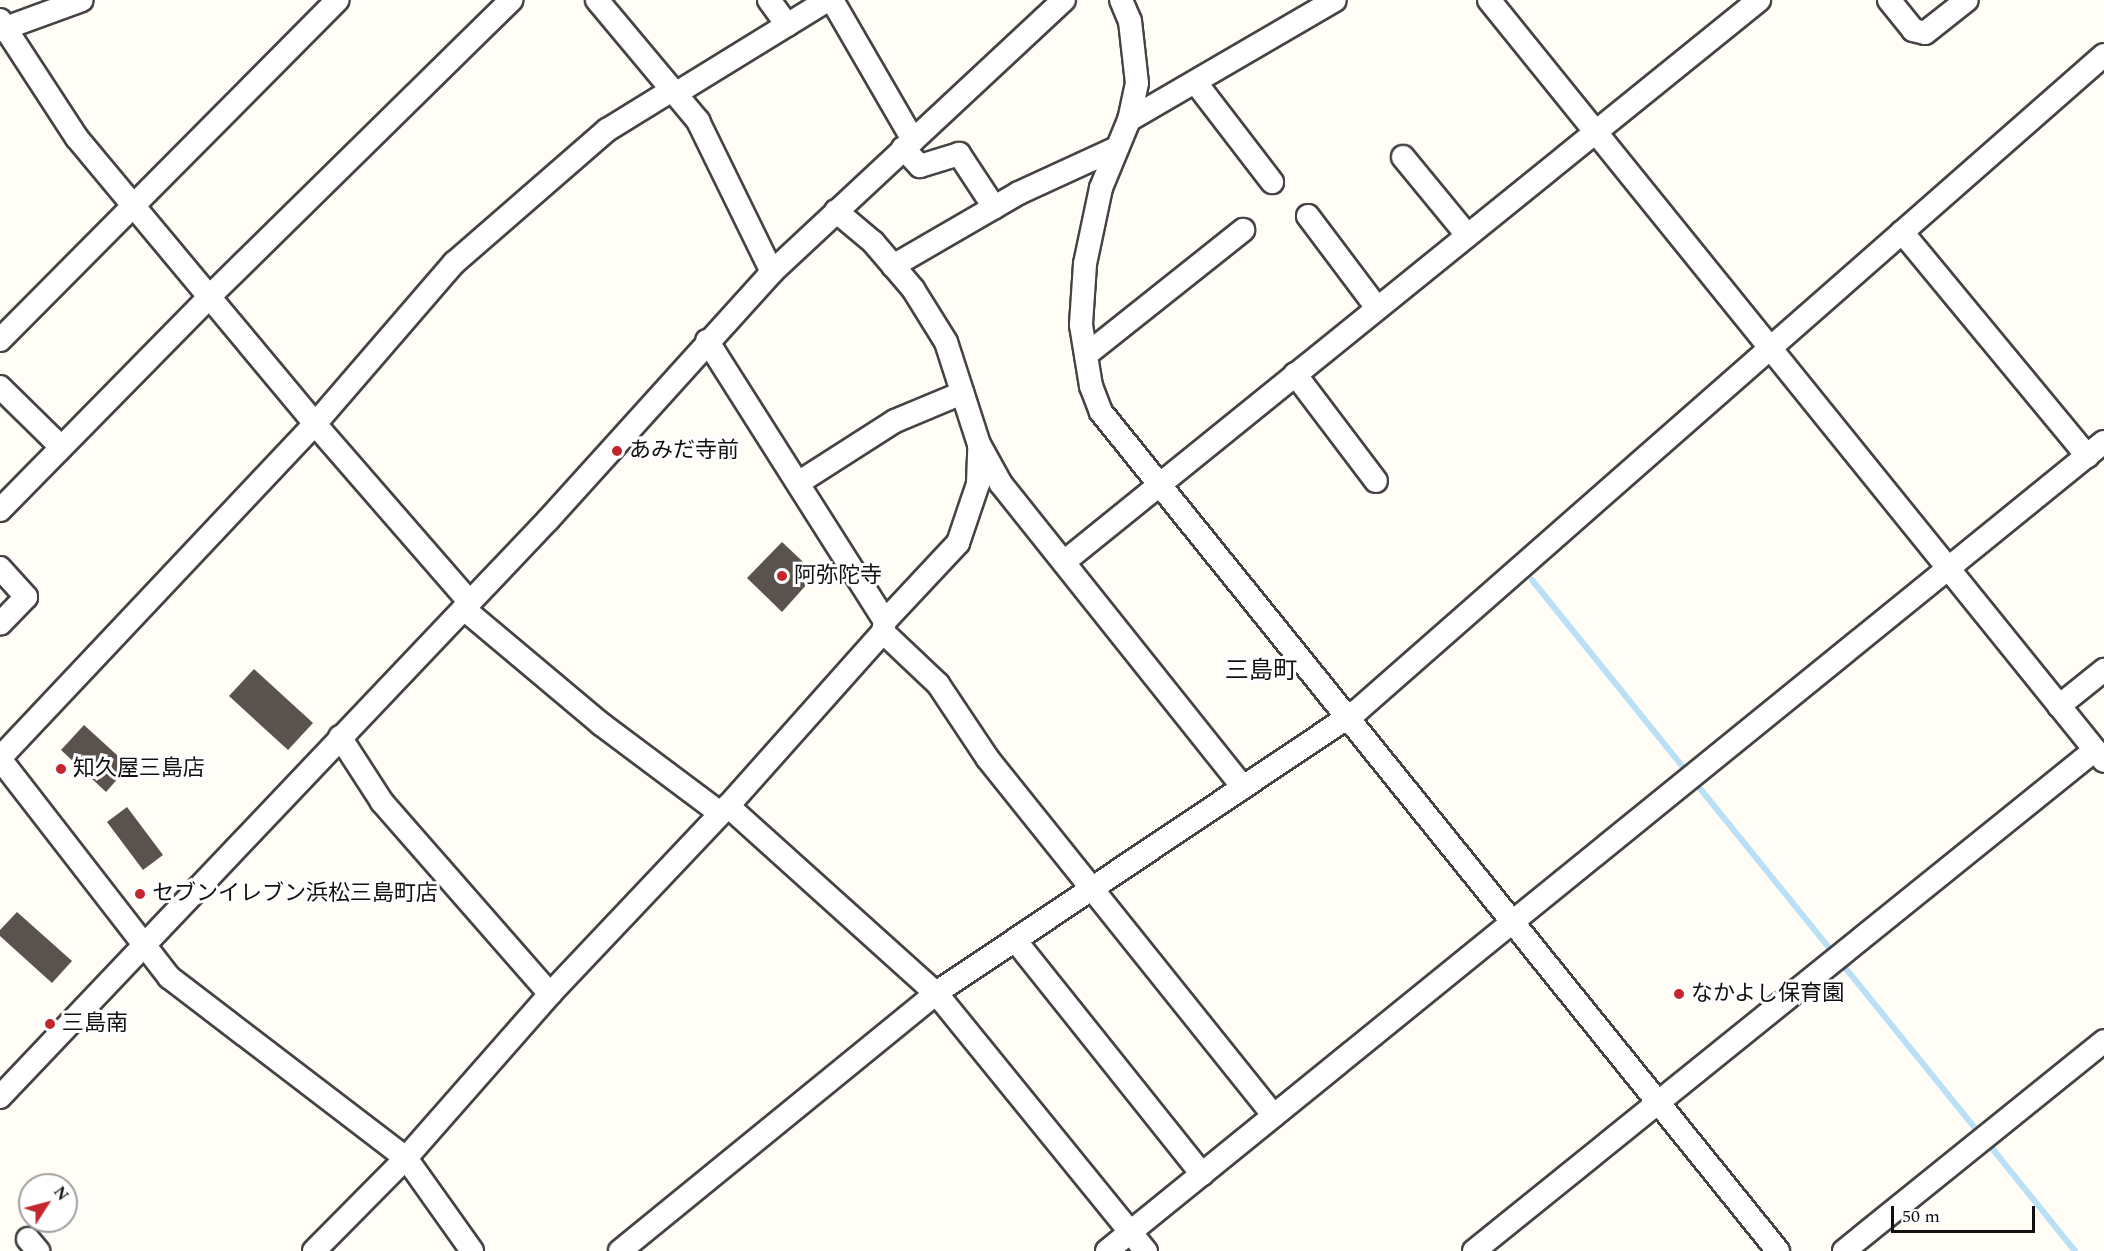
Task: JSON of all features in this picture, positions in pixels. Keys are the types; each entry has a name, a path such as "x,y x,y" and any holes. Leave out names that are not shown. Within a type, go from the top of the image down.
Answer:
{"street":[{"path":"82,0 2,26 77,138 467,605 602,724 724,810 936,993 1146,1251"},
{"path":"0,340 338,0"},
{"path":"0,510 209,297 511,0"},
{"path":"597,0 698,121 772,272"},
{"path":"769,0 787,25"},
{"path":"472,1251 406,1158 169,977 0,759 315,424 454,263 598,136 830,0 920,166 959,154 994,207"},
{"path":"0,1097 143,943 467,605 772,272 1064,0"},
{"path":"1121,0 1130,21 1137,84 1129,120 1101,188 1085,264 1081,325 1091,386 1101,412 1158,486 1778,1251"},
{"path":"1129,120 1335,0"},
{"path":"1474,1251 1657,1102 2099,755 1489,0"},
{"path":"1064,562 1759,0"},
{"path":"1889,0 1913,30 1925,33 1967,0"},
{"path":"620,1251 890,1026 1346,718 2104,55"},
{"path":"1196,83 1272,182"},
{"path":"893,266 994,207 1117,148"},
{"path":"1403,157 1467,235"},
{"path":"836,211 873,242 913,289 946,342 980,444 1001,484 1243,787"},
{"path":"1308,216 1377,308"},
{"path":"1086,355 1243,230"},
{"path":"1107,1251 2095,449 1902,232"},
{"path":"707,341 798,483 884,626 938,684 988,759 1274,1116"},
{"path":"1295,374 1376,481"},
{"path":"0,387 61,447"},
{"path":"798,483 895,421 962,393"},
{"path":"314,1251 406,1158 550,994 724,810 958,543 978,484 980,444"},
{"path":"0,568 26,597 0,624"},
{"path":"2059,706 2104,670"},
{"path":"340,737 382,802 550,994"},
{"path":"1015,940 1202,1174"},
{"path":"1844,1251 2104,1041"}],"building":[{"name":"阿弥陀寺","path":"782,542 816,574 782,612 747,578"},
{"path":"254,669 313,723 288,750 229,696"},
{"path":"84,725 129,766 106,792 61,750"},
{"path":"127,807 163,855 143,870 107,822"},
{"path":"17,912 72,961 52,983 0,936 0,930"}],"waterway":[{"path":"1532,580 1688,773"},
{"path":"1694,781 1980,1134"},
{"path":"1987,1142 2075,1251"}],"place":[{"name":"あみだ寺前","path":"617,451"},
{"name":"阿弥陀寺","path":"782,576"},
{"name":"知久屋三島店","path":"61,769"},
{"name":"セブンイレブン浜松三島町店","path":"140,894"},
{"name":"なかよし保育園","path":"1679,994"},
{"name":"三島南","path":"50,1024"}],"district":[{"name":"三島町","path":"1261,672"}]}
